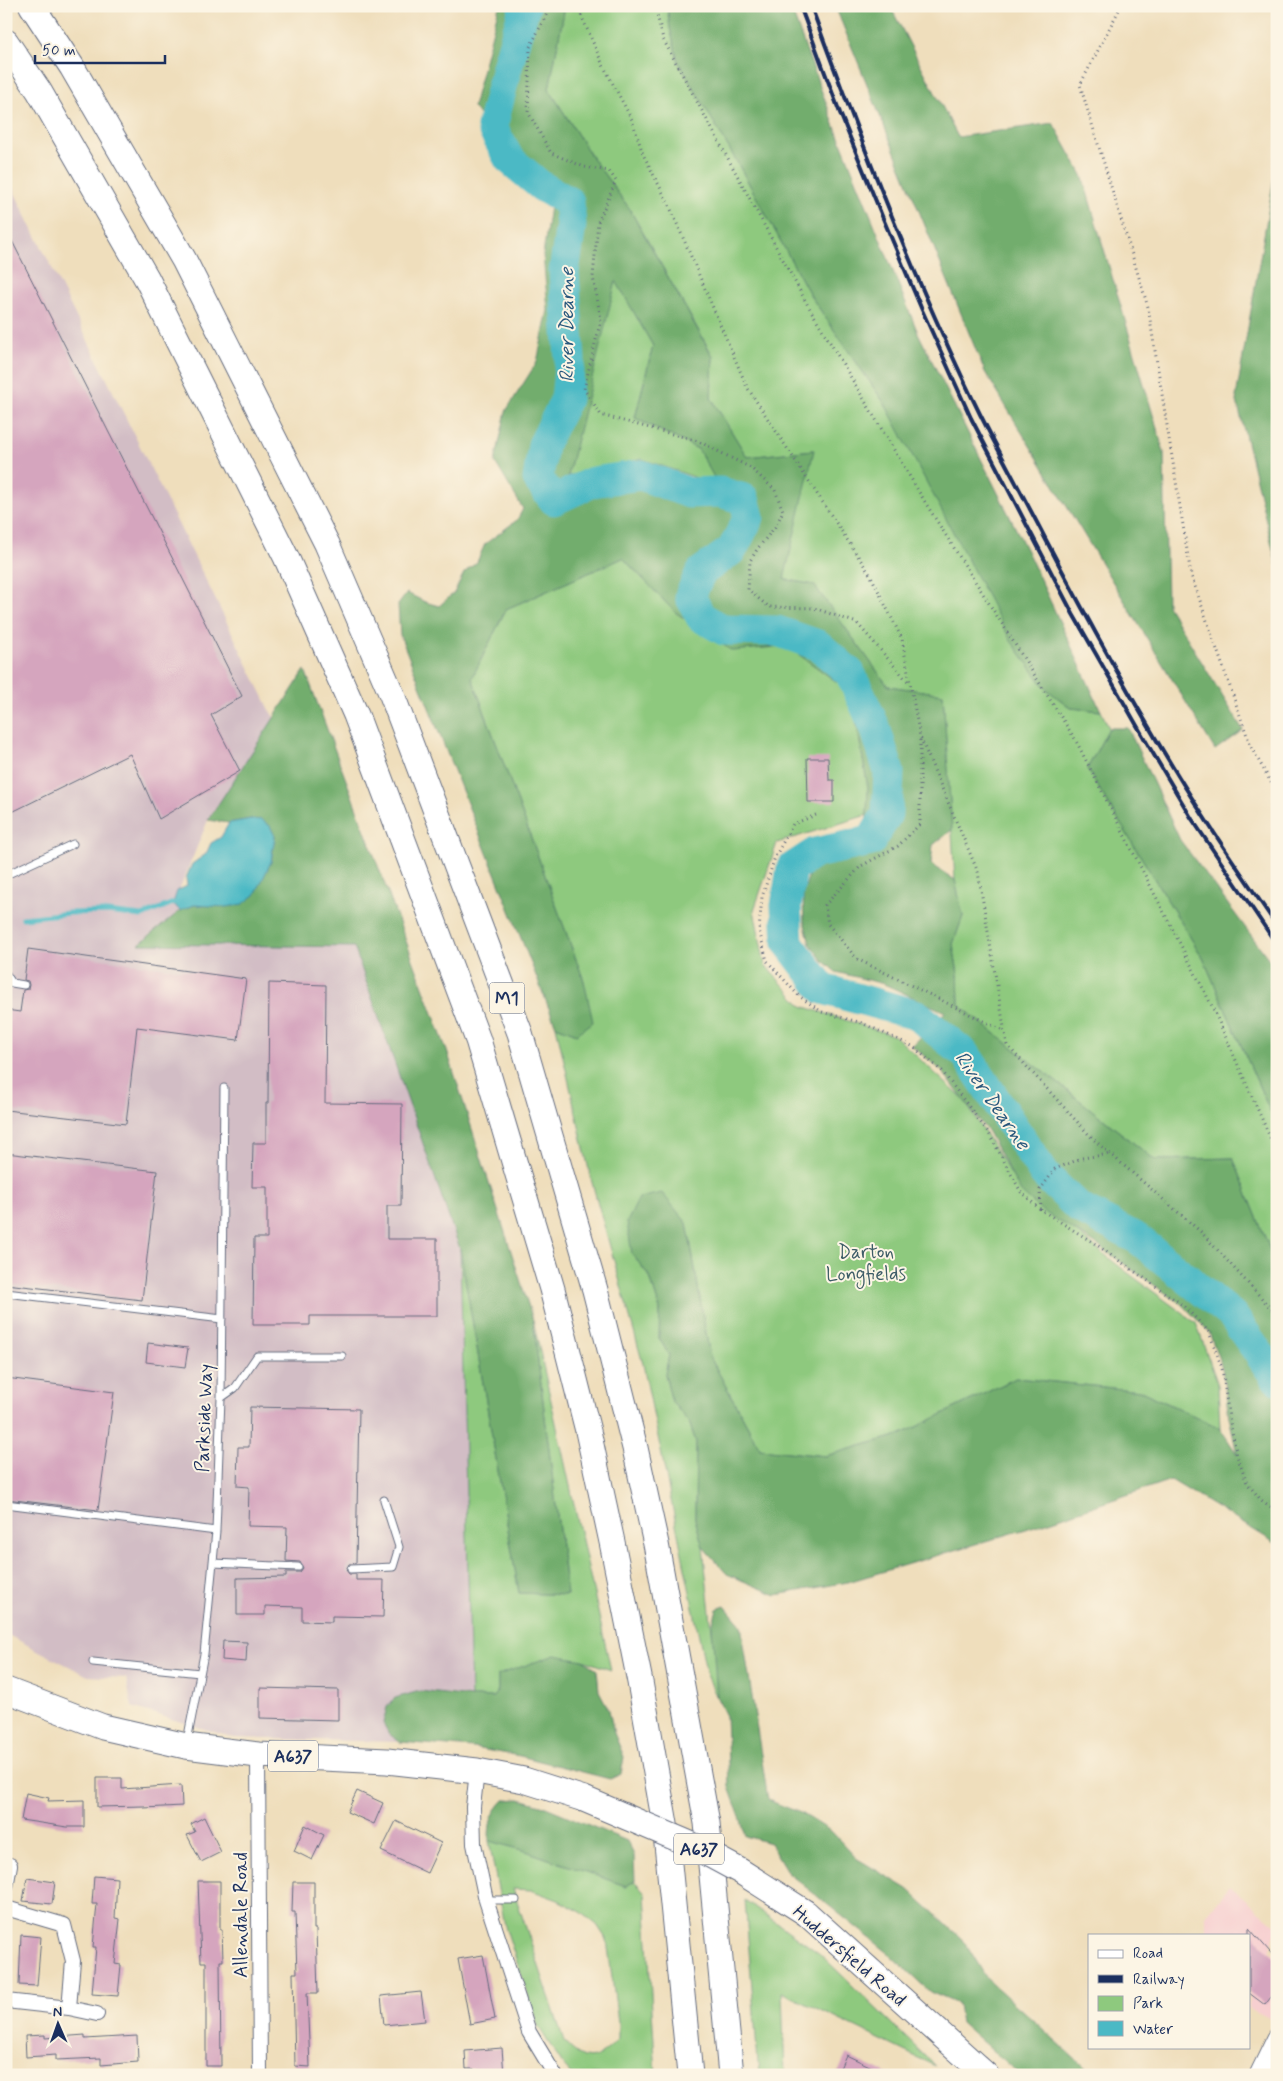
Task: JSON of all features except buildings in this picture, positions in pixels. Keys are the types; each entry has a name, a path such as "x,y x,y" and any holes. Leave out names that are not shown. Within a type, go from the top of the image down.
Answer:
{"highway":[{"name":"M1","path":"32,6 72,67 184,260 326,544 392,696 520,1033 595,1290 635,1448 656,1544 707,1823 731,2075"},
{"name":"M1","path":"6,42 39,91 147,279 286,557 356,715 478,1040 552,1289 588,1431 612,1542 640,1682 665,1824 690,2075"},
{"name":"Huddersfield Road","path":"6,1690 103,1727 186,1746 258,1755 387,1760 477,1771 524,1780 584,1799 690,1844 740,1871 806,1913 986,2075"}],"main road":[{"path":"1259,2075 1272,2057 1277,2038"}],"street":[{"name":"Allendale Road","path":"258,1755 260,2075"},
{"path":"477,1771 473,1807 474,1844 486,1900 529,2032 556,2075"},
{"path":"6,1887 10,1865"},
{"path":"6,1908 64,1925 73,1962 69,2008"},
{"path":"6,2001 69,2008 97,2014"}],"lane":[{"path":"6,875 73,844"},
{"path":"6,974 12,983 24,985"},
{"name":"Parkside Way","path":"186,1746 200,1672 216,1531 221,1398 224,1088"},
{"path":"6,1293 222,1318"},
{"path":"221,1398 235,1388 257,1356 342,1356"},
{"path":"351,1569 393,1567 399,1547 384,1500"},
{"path":"6,1504 216,1531"},
{"path":"213,1563 298,1567"},
{"path":"93,1662 200,1672"},
{"path":"486,1900 516,1900"}],"path":[{"path":"551,6 530,47 528,112 551,153 584,167 609,170 616,181 598,222 594,277 601,319 584,389 601,415 698,441 751,468 775,490 783,511 776,526 750,561 748,590 768,607 814,608 857,623 910,684"},
{"path":"578,6 602,63 632,120 643,154 669,205 747,387 871,576 902,638 920,737 920,824 898,846 861,866 824,905 828,924 857,958 1004,1031"},
{"path":"655,6 663,39 806,302 928,507 1075,739 1211,1004 1277,1153"},
{"path":"1121,6 1080,85 1148,307 1191,575 1251,747 1277,793"},
{"path":"920,737 978,872 1007,1046 1092,1138 1200,1232 1277,1315"},
{"path":"816,815 793,824 775,857 762,897 759,930 767,961 799,996 822,1012 862,1023 912,1046 942,1071 988,1132 1021,1192 1041,1210 1094,1243 1184,1306 1209,1332 1222,1368 1235,1446 1247,1483 1261,1500 1277,1511"},
{"path":"1041,1210 1040,1190 1055,1168 1082,1158 1110,1154"}],"shaded area":[{"path":"6,175 274,718 208,820 174,903 180,911 139,944 354,947 460,1249 471,1697 444,1693 389,1734 400,1742 234,1738 132,1707 126,1678 88,1676 6,1634"},
{"path":"1230,1886 1277,1926 1270,1952 1277,1954 1277,2015 1273,2020 1250,2008 1250,1934 1206,1934 1206,1915"}],"green space":[{"path":"499,6 565,6 549,89 593,159 629,208 713,357 711,398 747,457 814,450 784,579 814,585 888,686 943,694 952,830 933,845 931,864 955,880 963,916 953,944 958,974 959,1005 1155,1160 1233,1158 1277,1267 1277,1544 1171,1480 1026,1529 848,1582 776,1595 727,1574 703,1547 695,1519 696,1442 689,1422 672,1402 665,1374 669,1355 659,1338 660,1310 650,1277 632,1254 627,1222 639,1198 662,1193 687,1223 710,1357 760,1449 825,1456 900,1435 1016,1378 1141,1391 1220,1428 1237,1454 1229,1417 1222,1368 1209,1332 1184,1306 1094,1243 1041,1210 1021,1192 988,1132 942,1071 912,1046 945,1012 884,984 836,972 823,961 810,944 804,921 803,894 810,871 832,861 865,857 868,788 851,692 787,646 732,651 675,612 623,558 506,609 472,678 584,981 593,1022 577,1034 556,1026 400,635 398,605 407,593 425,602 439,606 454,593 464,573 477,562 485,544 517,520 523,509 495,462 506,411 537,362 548,310 543,255 550,206 473,107","holes":["616,281 653,346 635,418 698,449 728,502 713,496 668,498 649,487 601,489 560,508"]},
{"path":"565,6 667,6 678,61 737,162 812,298 885,404 1071,708 1101,711 1109,728 1087,769 1203,958 1277,1127 1277,1267 1233,1158 1155,1160 959,1005 958,974 953,944 963,916 955,880 943,694 888,686 814,585 784,579 813,450 747,457 711,398 713,356 629,208 593,159 549,89"},
{"path":"667,6 790,6 835,127 918,333 1028,553 1101,711 1071,708 1046,689 1011,641 885,404 812,298 737,162 678,61"},
{"path":"835,6 890,6 958,137 1053,123 1082,175 1164,452 1167,605 1243,730 1215,750 985,372"},
{"path":"1277,160 1277,566 1236,397"},
{"path":"616,280 653,346 635,418 698,449 720,486 642,459 567,476"},
{"name":"Darton Longfields","path":"623,558 675,612 732,650 787,646 851,692 868,788 867,815 777,843 754,910 765,965 802,1006 895,1036 964,1100 1019,1187 1124,1270 1196,1323 1218,1385 1220,1428 1141,1391 1016,1378 900,1435 825,1456 760,1449 710,1357 687,1223 632,1254 650,1277 660,1310 659,1338 669,1355 665,1374 672,1402 689,1422 696,1442 695,1519 703,1547 716,1668 717,1698 707,1675 643,1364 591,1179 556,1026 577,1034 584,981 472,678 506,609"},
{"path":"305,670 447,1051 533,1320 567,1595 519,1593 460,1249 354,947 139,944 180,911 194,905 208,905 262,878 271,862 275,836 251,819 229,823 208,820"},
{"path":"1109,728 1128,728 1180,840 1277,970 1277,1127 1203,958 1087,769"},
{"path":"460,1249 519,1593 567,1595 533,1320 611,1670 583,1660 531,1664 498,1675 498,1690 493,1697 471,1697"},
{"path":"725,1606 741,1625 768,1800 803,1814 832,1832 856,1858 908,1889 965,1942 987,1979 1094,2075 1020,2075 961,2023 958,2004 930,1992 886,1951 788,1873 770,1843 745,1836 729,1787 726,1716 717,1698 712,1626 717,1609"},
{"path":"555,1655 583,1660 597,1670 599,1691 609,1710 614,1733 624,1757 621,1774 610,1779 520,1756 473,1748 400,1742 389,1734 383,1723 387,1707 395,1698 420,1691 471,1697 493,1697 498,1690 498,1675"},
{"path":"520,1799 541,1805 627,1841 634,1855 635,1881 626,1886 523,1850 489,1841 490,1823 496,1810 504,1800"},
{"path":"489,1841 523,1850 626,1886 635,1881 645,1894 656,2075 572,2075 563,2065 538,2026 505,1926","holes":["513,1889 531,1890 558,1900 581,1912 597,1925 607,1940 618,2022 618,2039 611,2047 597,2056 591,2058 578,2054 564,2041"]},
{"path":"745,1900 820,1954 935,2066 782,1992 785,2075 759,2075"}],"water":[{"path":"251,819 262,820 270,826 275,836 271,862 255,895 243,904 227,907 194,905 180,911 173,903 177,891 187,886 186,878 192,864 206,854 211,843 221,837 229,823"}],"waterway":[{"name":"River Dearne","path":"525,6 492,127 509,159 541,186 569,202 571,225 564,272 570,360 566,399 543,445 538,479 554,500 593,482 641,475 689,493 720,492 744,499 749,517 732,550 701,572 690,596 701,617 724,630 777,631 818,645 850,673 875,727 889,772 887,814 871,841 815,853 792,868 786,906 788,943 823,989 917,1015 966,1055 1045,1175 1079,1208 1138,1239 1232,1315 1277,1379"},
{"path":"23,918 69,913 107,912 142,916 173,903"}],"railway":[{"path":"800,6 840,113 882,216 971,418 1073,614 1151,750 1192,819 1277,945"},
{"path":"811,6 890,212 956,365 980,414 1120,678 1211,828 1277,926"}]}
